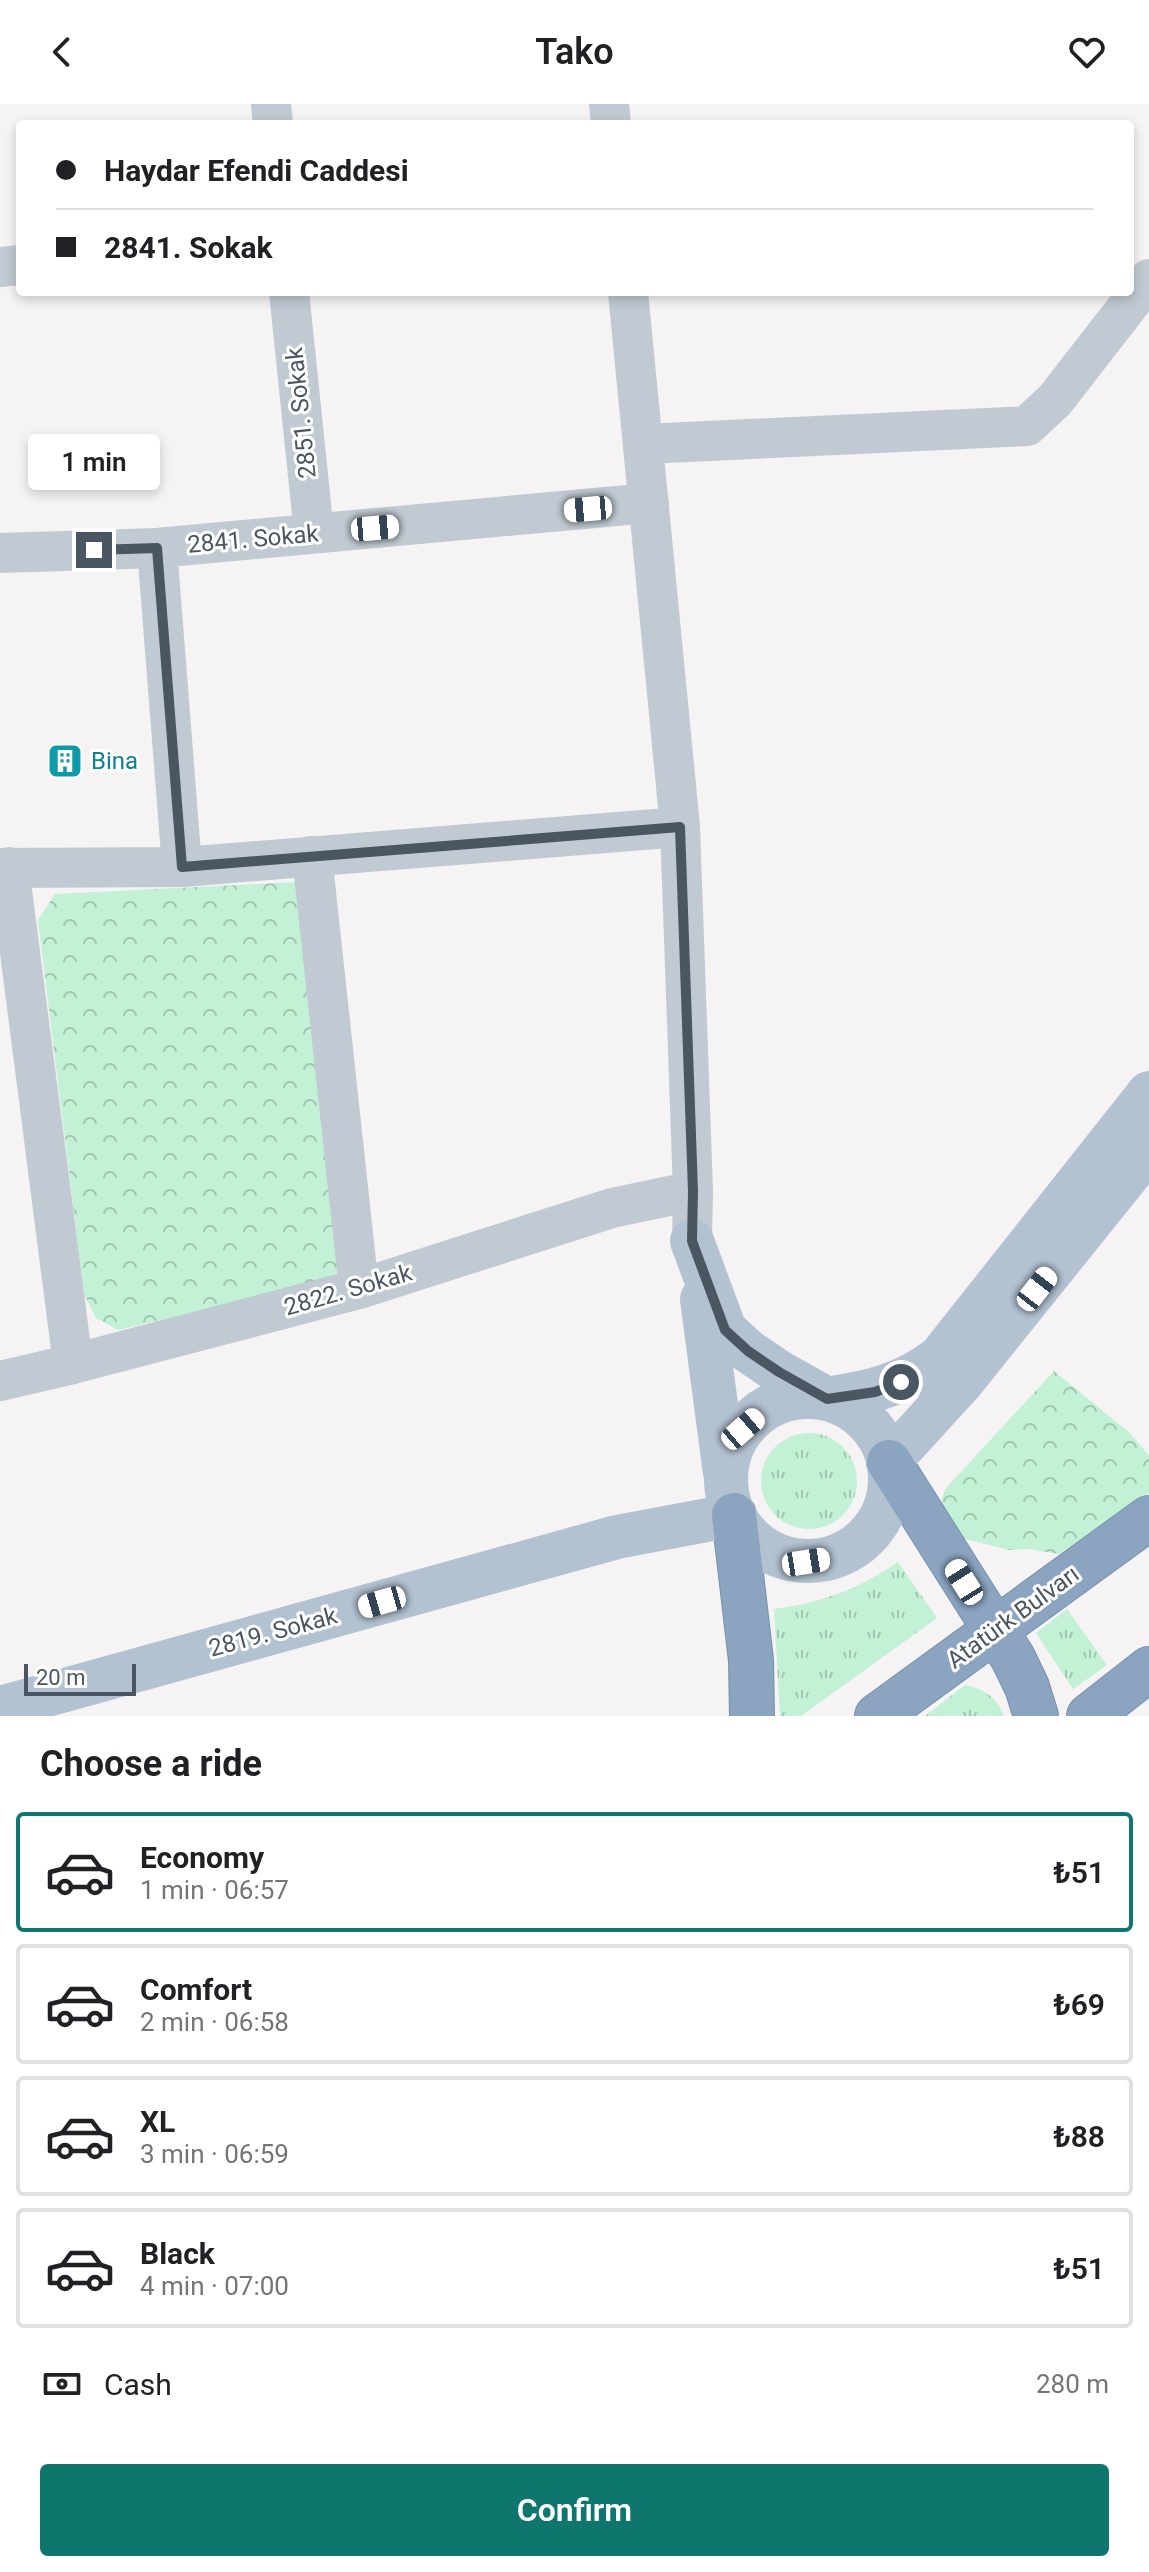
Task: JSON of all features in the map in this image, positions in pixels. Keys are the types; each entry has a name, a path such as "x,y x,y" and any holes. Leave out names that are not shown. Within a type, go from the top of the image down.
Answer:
{"highway":[{"path":"889,1462 1013,1658 1036,1716"},
{"path":"730,1502 751,1660 752,1716"},
{"name":"Atatürk Bulvarı","path":"877,1716 1149,1518"},
{"path":"1089,1716 1149,1669"}],"main road":[{"path":"730,1502 729,1457 743,1429 766,1409 795,1398 827,1399 884,1389 918,1373 940,1357 1149,1093"},
{"path":"889,1462 962,1382 1149,1149"},
{"path":"692,1241 725,1330 748,1351 779,1372 849,1408 867,1421 881,1440 889,1462 890,1491 881,1519 861,1542 835,1557 806,1562 777,1555 752,1539 730,1502 692,1241"},
{"name":"2819. Sokak","path":"0,1708 617,1537 730,1502"}],"street":[{"path":"644,444 1027,426 1055,400 1149,279"},
{"name":"2851. Sokak","path":"289,296 314,533"},
{"path":"628,296 680,827 693,1191 692,1241"},
{"name":"2841. Sokak","path":"0,553 157,548 649,503"},
{"path":"157,548 182,867"},
{"path":"73,1364 4,868 182,867 680,827"},
{"path":"312,856 359,1289"},
{"name":"2822. Sokak","path":"0,1381 359,1289 612,1208 693,1191"}],"green space":[{"path":"298,882 345,1277 118,1330 96,1318 84,1294 38,920 55,894"},
{"path":"1054,1371 1130,1433 1149,1456 1149,1493 1059,1554 1028,1549 1009,1550 953,1536 942,1512 941,1501 946,1488"},
{"path":"809,1433 827,1437 843,1447 853,1463 857,1481 853,1499 843,1515 827,1525 809,1529 791,1525 775,1515 765,1499 761,1481 765,1463 775,1447 791,1437"},
{"path":"898,1562 937,1618 801,1716 780,1716 774,1609 839,1593 869,1580"},
{"path":"1067,1609 1107,1665 1073,1689 1036,1633"},
{"path":"965,1685 989,1695 1004,1716 925,1716"}],"place":[{"name":"Bina","path":"65,761"}],"route":[{"path":"94,550 157,548 182,867 680,827 693,1191 692,1241 725,1330 748,1351 779,1372 827,1399 875,1392 901,1382"}]}
